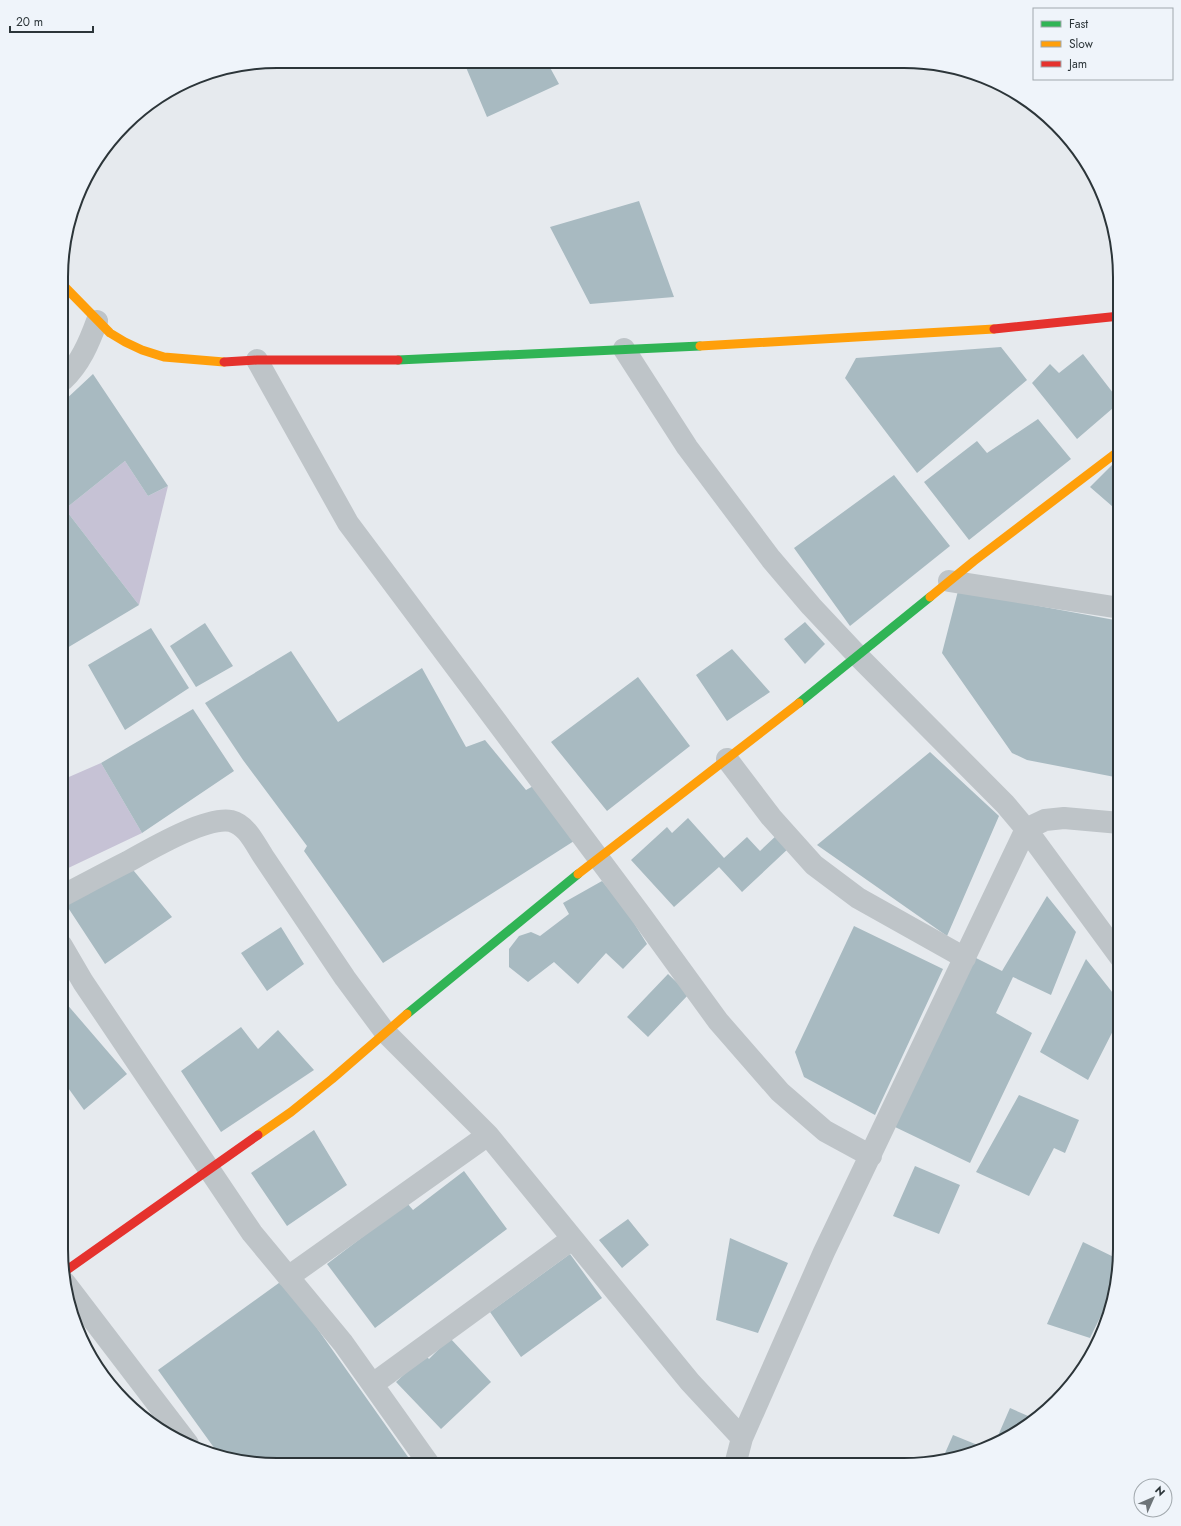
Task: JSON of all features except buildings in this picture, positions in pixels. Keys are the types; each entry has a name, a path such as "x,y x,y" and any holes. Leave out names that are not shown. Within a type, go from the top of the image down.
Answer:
{"street":[{"path":"68,290 110,333 125,342 142,350 164,357 212,362 257,360 390,360 624,349 978,331 1113,317"},
{"path":"68,375 80,360 97,321"},
{"path":"624,349 687,447 771,559 811,606 858,656 1005,804 1026,829 1113,947"},
{"path":"257,360 348,524 641,915 718,1021 780,1092 825,1131 871,1156"},
{"path":"69,1269 291,1112 332,1079 385,1032 597,858 727,760 1074,483 1113,455"},
{"path":"949,582 1113,607"},
{"path":"727,760 771,817 814,865 858,898 965,958"},
{"path":"737,1458 742,1438 824,1252 1026,829 1045,820 1064,818 1113,822"},
{"path":"68,893 182,833 217,821 230,821 237,823 254,841 345,978 385,1032 488,1135 690,1382 742,1438"},
{"path":"68,956 83,982 252,1233 343,1343 425,1458"},
{"path":"288,1277 488,1135"},
{"path":"373,1384 572,1239"},
{"path":"73,1293 180,1434"}],"shaded area":[{"path":"125,461 148,496 168,486 139,605 68,513 68,507"},
{"path":"101,763 142,833 68,868 68,777"}],"traffic: fast":[{"path":"398,360 700,346"},
{"path":"799,703 930,597"},
{"path":"407,1014 578,874"}],"traffic: slow":[{"path":"68,290 110,333 142,350 164,357 224,362"},
{"path":"700,346 994,329"},
{"path":"930,597 974,561 1113,455"},
{"path":"578,874 799,703"},
{"path":"258,1135 291,1112 332,1079 407,1014"}],"traffic: jam":[{"path":"994,329 1113,317"},
{"path":"224,362 257,360 398,360"},
{"path":"69,1269 258,1135"}]}
